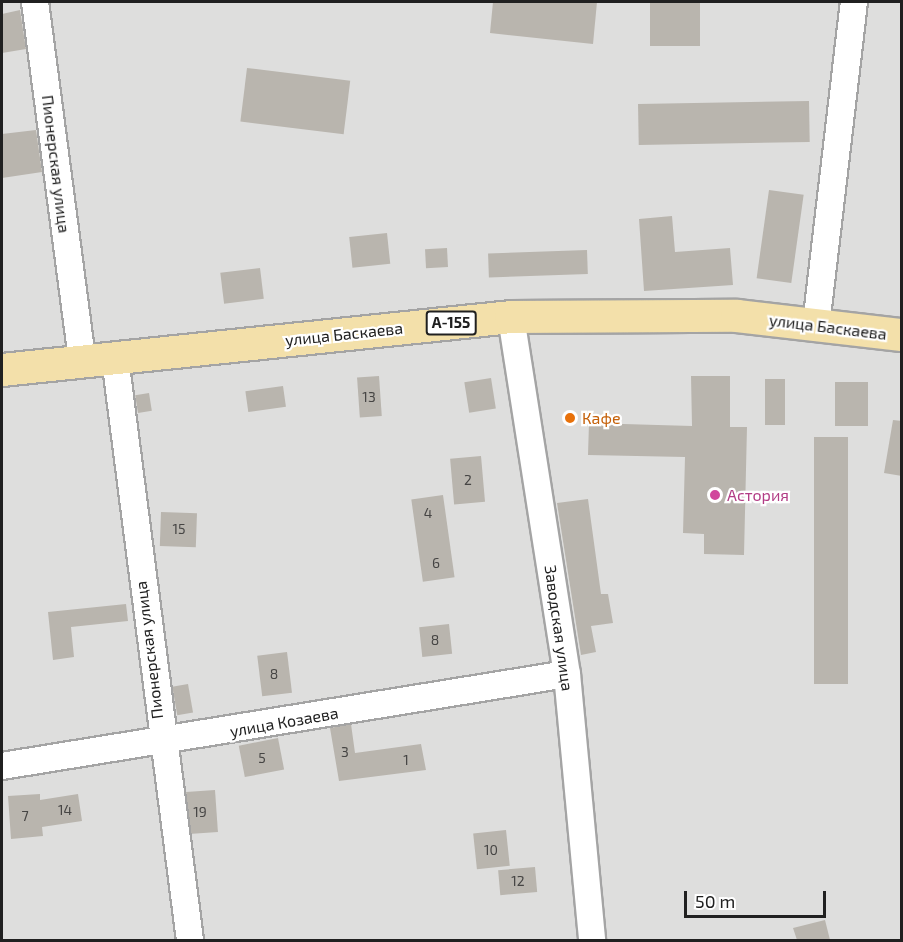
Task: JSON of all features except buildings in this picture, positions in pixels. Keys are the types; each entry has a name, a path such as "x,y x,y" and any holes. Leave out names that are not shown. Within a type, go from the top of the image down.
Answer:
{"main road":[{"name":"улица Баскаева","path":"2,370 511,317 737,316 902,335"}],"street":[{"name":"Пионерская улица","path":"35,2 82,361"},
{"path":"816,325 854,2"},
{"name":"Заводская улица","path":"511,317 567,675 592,940"},
{"name":"Пионерская улица","path":"115,358 160,743 190,940"},
{"name":"улица Козаева","path":"2,766 160,743 567,675"}],"shaded area":[{"path":"2,2 901,2 901,940 2,940"}],"place":[{"name":"Кафе","path":"570,418"},
{"name":"Астория","path":"715,495"}]}
